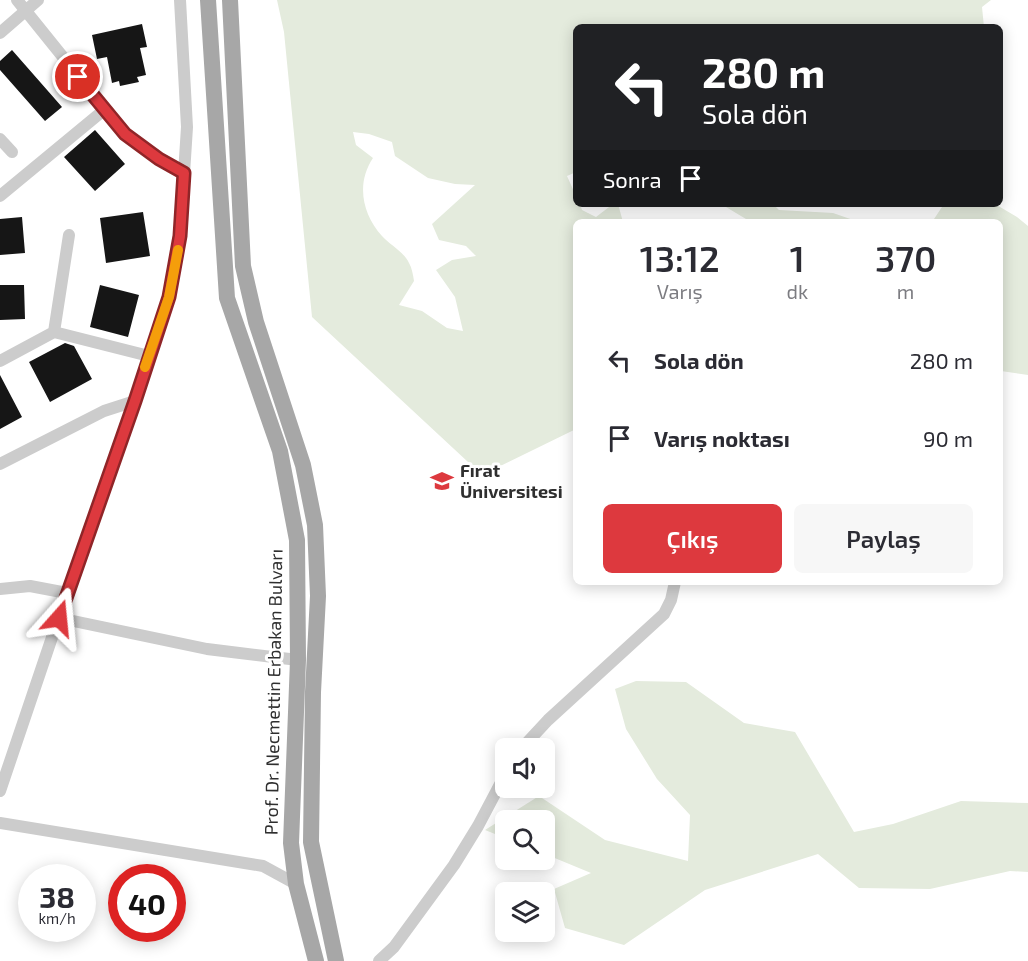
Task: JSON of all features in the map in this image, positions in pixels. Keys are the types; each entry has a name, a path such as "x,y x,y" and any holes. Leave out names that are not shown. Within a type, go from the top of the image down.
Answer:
{"main road":[{"name":"Prof. Dr. Necmettin Erbakan Bulvarı","path":"208,0 228,298 280,451 297,540 298,660 291,843 296,884 316,961"},
{"path":"230,0 243,266 256,322 303,465 315,525 318,596 313,692 311,842 336,961"}],"street":[{"path":"17,0 125,134 159,159 184,173"},
{"path":"0,33 38,0"},
{"path":"0,791 169,297 180,236 187,127 180,0"},
{"path":"0,196 104,110"},
{"path":"0,139 12,152"},
{"path":"54,332 69,235"},
{"path":"0,361 54,332 149,356"},
{"path":"0,464 105,411 135,401"},
{"path":"1,585 30,586 67,593"},
{"path":"531,738 664,614 671,600 674,585"},
{"path":"59,618 207,649 298,660"},
{"path":"379,961 394,947 454,865 495,794"},
{"path":"0,823 262,866 296,884"}],"shaded area":[{"path":"277,0 991,0 982,7 984,24 573,24 573,173 567,176 573,189 573,207 581,207 582,210 596,217 609,207 619,207 622,219 573,219 573,430 482,475 312,317 284,32","holes":["353,132 369,134 392,142 395,156 428,178 455,184 475,185 432,224 439,240 466,246 476,256 452,260 436,270 455,297 463,331 447,328 422,311 399,305 414,281 411,267 407,259 382,236 370,218 363,188 364,178 373,158 356,145"]},
{"path":"726,207 776,207 779,210 833,213 850,219 746,219"},
{"path":"942,207 1000,207 1028,226 1028,375 1003,371 1003,219 934,219"},
{"path":"636,681 686,682 744,723 795,732 854,832 893,824 961,801 1028,803 1028,872 1010,871 930,889 859,888 818,854 705,890 624,945 565,928 555,889 591,873 555,858 555,810 517,810 536,798 542,798 605,840 688,861 690,815 657,779 626,729 615,689"},
{"path":"495,824 495,834 485,830"}],"building":[{"path":"142,24 147,47 140,48 146,75 137,77 139,82 120,86 119,81 112,83 107,57 97,59 92,35"},
{"path":"12,50 62,107 45,121 0,70 0,61"},
{"path":"95,130 125,164 95,191 64,157"},
{"path":"143,212 150,256 106,263 100,218"},
{"path":"22,217 25,253 0,255 0,219"},
{"path":"0,285 24,285 25,319 0,320"},
{"path":"100,285 139,295 128,337 90,327"},
{"path":"65,343 74,346 92,379 50,402 29,362"},
{"path":"0,375 22,417 0,429"}],"slow traffic":[{"path":"145,367 169,297 178,250"}],"place":[{"name":"Fırat Üniversitesi","path":"442,481"}],"route":[{"path":"59,618 169,297 180,236 184,173 159,159 125,134 78,77"}]}
